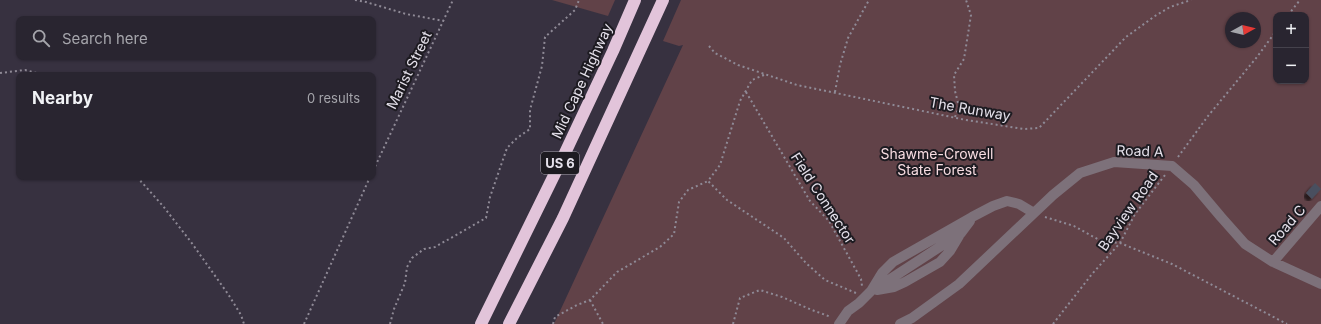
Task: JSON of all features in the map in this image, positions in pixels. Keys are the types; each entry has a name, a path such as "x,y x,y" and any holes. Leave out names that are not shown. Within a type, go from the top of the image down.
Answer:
{"highway":[{"name":"Mid Cape Highway","path":"481,324 565,154 635,0"},
{"name":"US 6","path":"509,324 563,218 663,0"}],"lane":[{"name":"Road A","path":"900,324 912,318 959,284 1034,213 1080,173 1114,162 1172,166 1194,185 1245,244 1273,262 1321,284"},
{"path":"868,294 882,273 893,262 993,206 1007,201 1020,204 1034,213"},
{"name":"Road C","path":"1273,262 1321,206"},
{"path":"840,322 848,311 868,294 961,233 972,217"}],"path":[{"path":"355,0 406,14 444,21"},
{"name":"Marist Street","path":"376,165 453,0"},
{"path":"390,324 394,309 405,282 407,267 412,258 424,249 435,247 486,218 490,197 507,148 517,138 530,129 530,110 542,66 545,37 575,10 579,0"},
{"path":"835,92 840,65 848,38 869,0"},
{"path":"955,118 959,107 955,91 954,75 964,59 971,19 966,0"},
{"name":"The Runway","path":"709,46 716,53 738,65 797,85 992,125 1024,129 1039,128 1126,37 1170,7 1191,0"},
{"path":"1290,12 1300,0"},
{"name":"Bayview Road","path":"1053,324 1092,274 1120,243 1135,214 1208,116 1257,57 1273,35"},
{"path":"0,73 25,70 33,72"},
{"path":"553,324 555,317 576,305 590,300 616,272 660,248 674,234 679,202 688,190 708,181 720,165 740,101 752,80 765,75"},
{"name":"Field Connector","path":"746,92 810,201 829,221 868,294"},
{"path":"140,180 163,206 191,242 228,294 241,315 244,324"},
{"path":"304,324 369,180"},
{"path":"708,181 727,200 784,238 806,263 825,280 868,294"},
{"path":"1034,213 1074,226 1101,241 1120,243 1172,264 1287,324"},
{"path":"733,324 740,298 760,290 782,297 840,322"},
{"path":"590,300 604,324"}],"green space":[{"path":"552,0 615,0 608,16"},
{"name":"Shawme-Crowell State Forest","path":"681,0 1321,0 1321,324 554,324 683,45 679,46 663,41"}],"building":[{"path":"1315,183 1321,189 1312,199 1306,193"}]}
